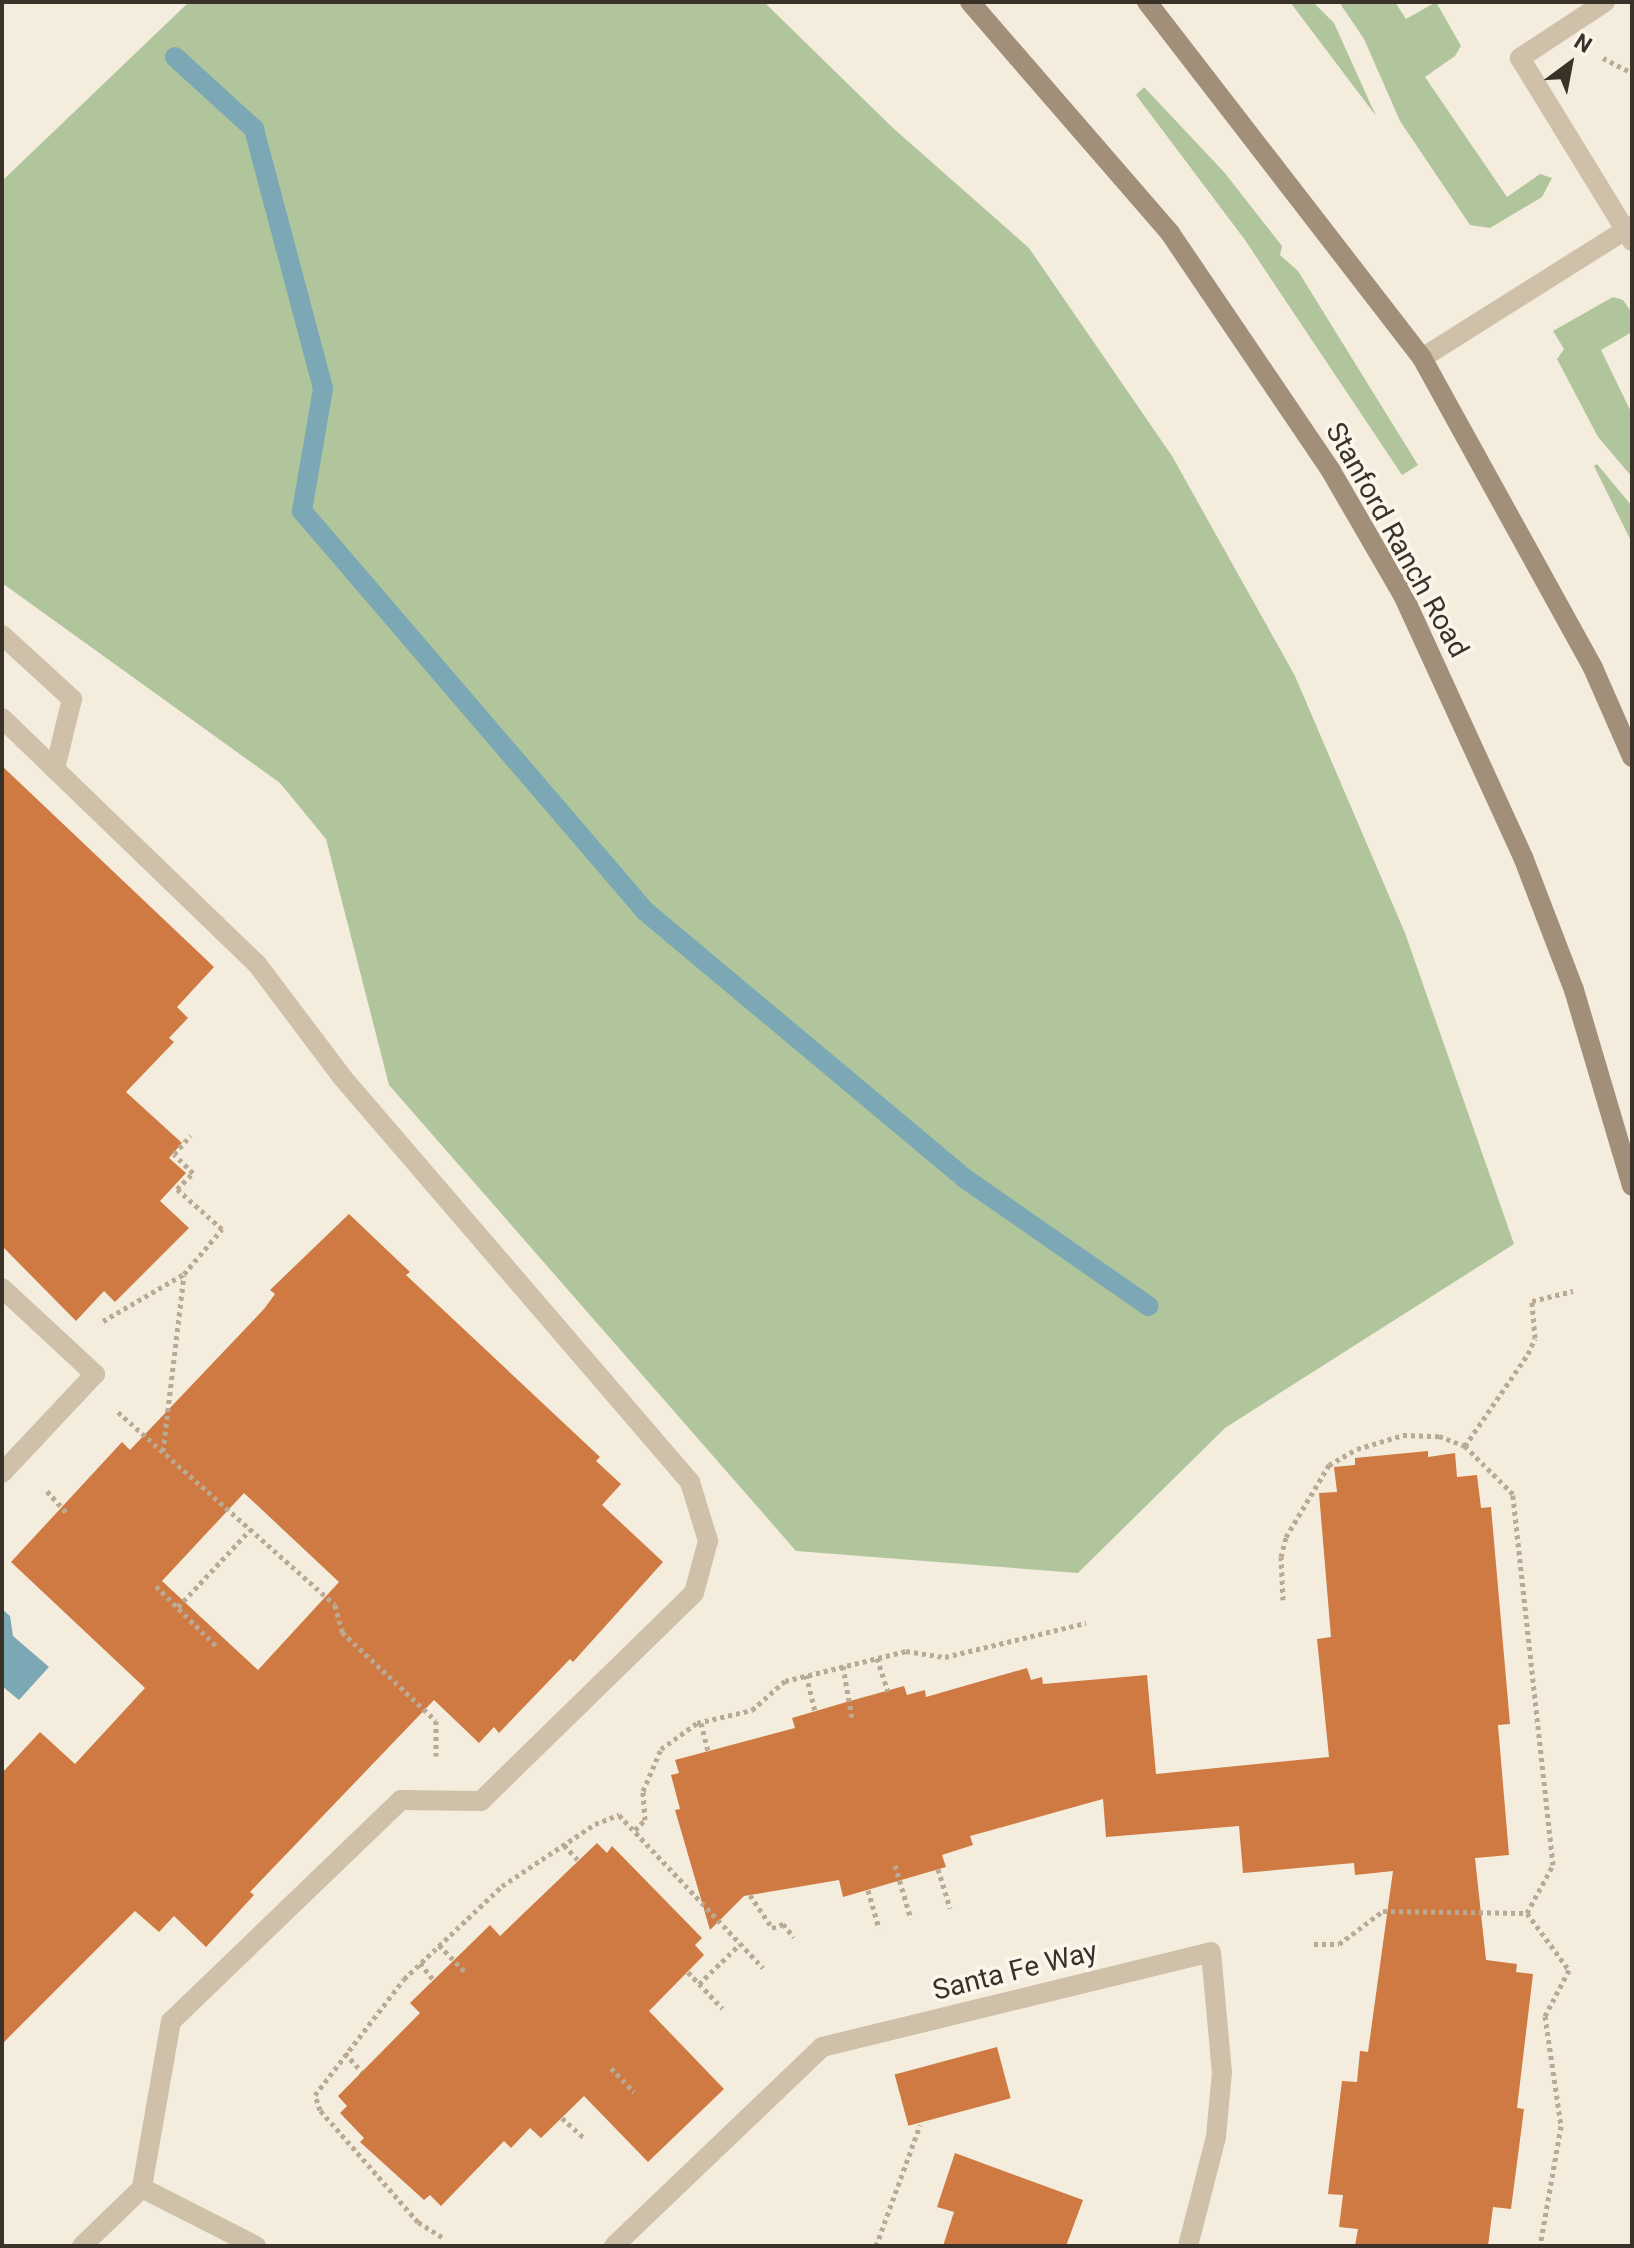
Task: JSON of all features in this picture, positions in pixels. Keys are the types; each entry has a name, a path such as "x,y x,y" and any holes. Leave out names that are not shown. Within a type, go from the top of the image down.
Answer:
{"main road":[{"name":"Stanford Ranch Road","path":"970,2 1170,233 1331,471 1403,595 1523,857 1574,990 1632,1186"},
{"path":"1147,2 1422,358 1593,668 1632,757"}],"street":[{"path":"1422,358 1630,232 1520,58 1605,2"},
{"path":"2,635 72,699 55,769"},
{"path":"2,718 257,964 342,1077 690,1482 708,1541 694,1593 481,1801 401,1800 171,2021 142,2188 82,2246"},
{"path":"2,1288 95,1374 2,1473"},
{"name":"Santa Fe Way","path":"614,2246 822,2047 1211,1952 1221,2085 1216,2137 1188,2246"},
{"path":"142,2188 256,2246"}],"path":[{"path":"97,1324 184,1274 222,1229 177,1189 193,1173 174,1154 191,1135"},
{"path":"163,1452 184,1274"},
{"path":"1465,1446 1528,1354 1535,1338 1532,1301 1573,1291"},
{"path":"86,1384 335,1605 342,1632 436,1721 435,1801"},
{"path":"1283,1600 1281,1557 1286,1537 1329,1465 1357,1449 1403,1435 1439,1436 1465,1446 1513,1494 1553,1865 1527,1913"},
{"path":"44,1487 68,1514"},
{"path":"178,1607 250,1530"},
{"path":"156,1586 217,1647"},
{"path":"635,1830 645,1820 643,1791 661,1749 701,1723 752,1710 771,1690 806,1675 906,1651 945,1657 1086,1623"},
{"path":"877,1658 888,1691"},
{"path":"843,1666 852,1718"},
{"path":"806,1675 815,1712"},
{"path":"701,1723 708,1751"},
{"path":"442,2237 418,2222 320,2110 315,2095 345,2053 420,1963 502,1886 564,1845 619,1815 763,1968"},
{"path":"564,1845 579,1861"},
{"path":"895,1865 911,1919"},
{"path":"938,1869 950,1908"},
{"path":"868,1890 879,1928"},
{"path":"750,1895 772,1928 783,1924 794,1937"},
{"path":"1314,1944 1339,1944 1383,1911 1527,1913"},
{"path":"1527,1913 1569,1970 1545,2016 1561,2126 1540,2246"},
{"path":"699,1984 740,1944"},
{"path":"439,1945 465,1972"},
{"path":"420,1963 433,1979"},
{"path":"688,1972 722,2008"},
{"path":"345,2053 362,2072"},
{"path":"611,2068 634,2092"},
{"path":"562,2118 585,2139"},
{"path":"876,2246 920,2125"}],"green space":[{"path":"189,2 764,2 893,128 1029,248 1172,456 1295,676 1405,933 1514,1244 1225,1428 1078,1573 796,1551 389,1085 326,839 280,783 2,583 2,181"},
{"path":"1290,2 1313,2 1334,23 1376,116"},
{"path":"1339,2 1395,2 1406,19 1436,2 1461,46 1455,56 1425,77 1507,197 1540,174 1552,178 1542,197 1490,228 1470,225 1400,121 1364,39"},
{"path":"1144,87 1224,172 1282,246 1280,255 1298,271 1418,465 1402,475 1245,240 1136,95"},
{"path":"1613,297 1623,300 1632,313 1632,332 1601,350 1632,414 1632,477 1598,437 1557,359 1564,349 1553,331"},
{"path":"1597,464 1632,506 1632,543 1594,466"}],"water":[{"path":"2,1609 10,1616 13,1636 49,1667 19,1700 2,1686"}],"building":[{"path":"2,766 214,967 177,1007 188,1018 169,1038 174,1042 126,1092 182,1143 169,1158 186,1173 160,1201 189,1228 115,1302 104,1291 76,1321 2,1246"},
{"path":"349,1214 410,1272 406,1275 600,1457 596,1461 621,1484 602,1505 663,1562 573,1662 570,1659 499,1733 494,1727 479,1743 434,1700 250,1892 254,1895 206,1947 174,1916 159,1932 135,1911 2,2044 2,1773 40,1732 75,1764 145,1688 11,1562 122,1442 130,1450 264,1309 275,1294 270,1290","holes":["244,1493 339,1582 258,1670 162,1581"]},
{"path":"1428,1451 1428,1457 1455,1453 1457,1477 1477,1475 1481,1508 1491,1507 1510,1724 1498,1725 1509,1855 1475,1858 1486,1960 1517,1964 1516,1972 1533,1974 1517,2108 1524,2109 1511,2209 1493,2207 1488,2246 1355,2246 1358,2229 1339,2227 1343,2195 1328,2194 1342,2081 1357,2082 1360,2051 1368,2052 1393,1871 1355,1875 1354,1863 1243,1873 1239,1826 1106,1837 1103,1799 970,1836 973,1845 942,1855 946,1867 843,1897 839,1880 744,1896 710,1930 675,1810 680,1809 671,1775 679,1773 675,1760 795,1728 792,1718 850,1701 904,1686 907,1695 925,1690 926,1697 1027,1668 1031,1680 1042,1677 1043,1684 1147,1675 1156,1774 1329,1757 1317,1639 1331,1637 1319,1493 1337,1492 1334,1467 1355,1465 1355,1458"},
{"path":"597,1843 607,1853 612,1846 702,1938 695,1945 704,1955 649,2011 724,2089 648,2162 584,2096 541,2138 530,2128 511,2148 504,2141 441,2206 430,2195 424,2200 360,2142 364,2138 340,2113 347,2106 338,2096 420,2013 410,2003 490,1925 500,1936"},
{"path":"997,2047 1011,2098 908,2126 895,2074"},
{"path":"955,2153 1083,2200 1066,2246 943,2246 954,2212 937,2207"}],"waterway":[{"path":"175,57 254,129 323,389 302,511 645,911 967,1180 1148,1306"}]}
